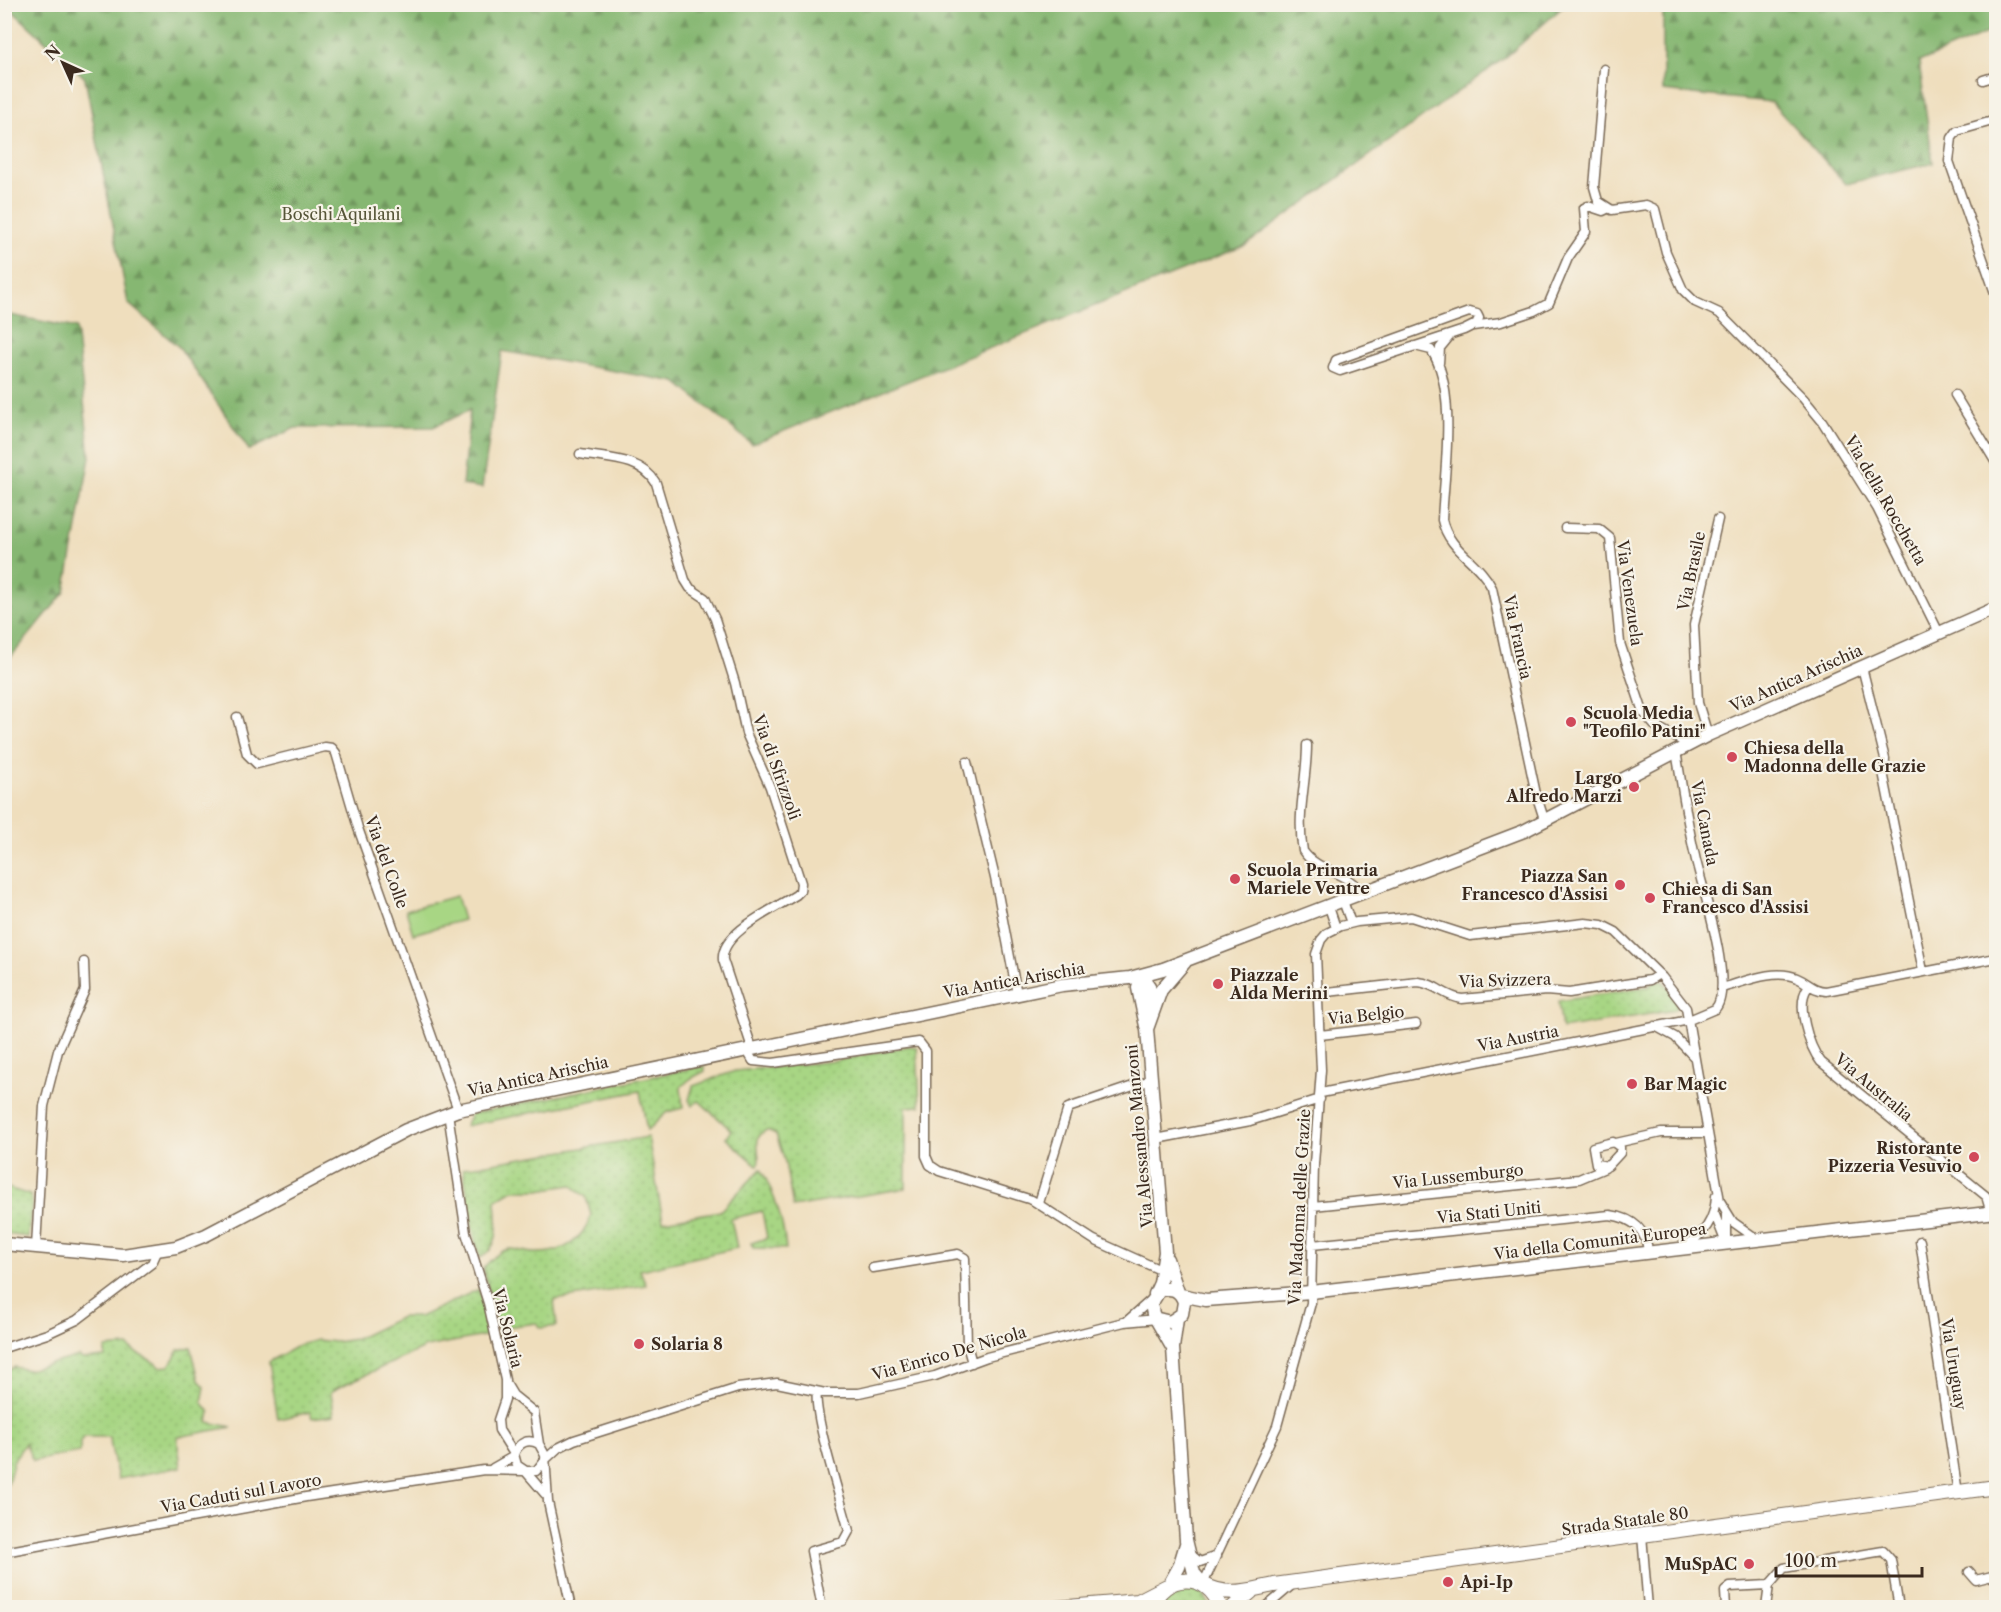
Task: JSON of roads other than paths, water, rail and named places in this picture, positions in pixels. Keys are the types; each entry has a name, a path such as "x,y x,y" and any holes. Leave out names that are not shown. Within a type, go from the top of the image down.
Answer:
{"main road":[{"name":"Via Antica Arischia","path":"4,1244 116,1255 157,1252 200,1238 382,1142 453,1112 1062,985 1141,975 1343,902 1545,822 1708,735 1996,608"},
{"name":"Via Alessandro Manzoni","path":"1179,1293 1167,1268 1165,1252 1146,1009 1167,981 1188,959"},
{"path":"1109,980 1126,987 1146,1009 1151,994 1141,975"},
{"name":"Via della Comunità Europea","path":"1179,1293 1206,1300 1311,1292 1994,1213"},
{"path":"1167,1268 1153,1297 1151,1310 1173,1348"},
{"path":"1153,1297 1166,1288 1179,1293 1184,1304 1173,1348 1186,1540 1195,1575 1214,1594 1220,1608"},
{"name":"Via della Comunità Europea","path":"1180,1317 1206,1300"},
{"path":"1157,1319 1168,1322 1180,1317"},
{"name":"Strada Statale 80","path":"1168,1585 1187,1580 1228,1592 1996,1487"},
{"path":"1152,1608 1157,1595 1168,1585 1181,1562 1186,1540"},
{"path":"1056,1608 1138,1601 1168,1585"},
{"name":"Strada Statale 80","path":"1232,1608 1259,1588"}],"street":[{"path":"1604,69 1594,187 1598,201 1607,209"},
{"path":"1983,80 1996,76"},
{"path":"1996,120 1957,130 1952,138 1949,161 1996,296"},
{"name":"Via della Rocchetta","path":"1607,209 1646,205 1655,209 1666,252 1683,290 1695,302 1719,313 1803,398 1822,421 1876,508 1939,633"},
{"path":"1501,322 1469,312 1335,360 1332,365 1336,371 1340,371 1473,327 1501,322 1534,311 1549,303 1568,258 1586,232 1584,208 1588,206 1603,211 1607,209"},
{"path":"1473,327 1478,322 1479,315"},
{"name":"Via Francia","path":"1453,334 1440,348 1439,366 1446,416 1442,520 1448,538 1481,571 1492,588 1536,794 1545,822"},
{"path":"1415,346 1431,350 1439,366"},
{"path":"1955,395 1996,463"},
{"name":"Via di Sfrizzoli","path":"580,454 636,463 651,473 685,580 690,588 705,598 715,620 735,683 746,733 770,787 801,883 801,888 796,895 734,935 724,947 723,960 749,1049"},
{"name":"Via Brasile","path":"1708,735 1698,703 1694,625 1718,519"},
{"name":"Via Venezuela","path":"1565,528 1599,529 1610,538 1620,643 1637,694 1648,720 1682,741 1681,749"},
{"path":"1862,667 1885,759 1884,777 1923,971"},
{"name":"Via del Colle","path":"237,717 247,754 257,764 325,747 332,748 336,753 358,828 453,1112"},
{"path":"1307,745 1306,776 1300,811 1304,851 1319,866 1354,884 1362,894"},
{"name":"Via Canada","path":"1681,749 1695,856 1709,904 1722,988 1718,1006"},
{"path":"967,762 995,878 1017,994"},
{"path":"1343,902 1351,923"},
{"path":"1329,907 1336,928 1351,923 1412,917 1470,936 1593,923 1616,932 1659,974 1683,1004 1689,1020 1717,1190 1728,1226 1726,1243"},
{"name":"Via Madonna delle Grazie","path":"1203,1584 1218,1556 1276,1426 1309,1312 1315,1144 1321,1096 1316,970 1318,946 1323,937 1336,928"},
{"path":"1722,988 1779,974 1797,978 1808,987 1826,991 1996,958"},
{"path":"36,1247 44,1106 58,1051 85,990 84,962"},
{"name":"Via Svizzera","path":"1318,993 1418,982 1429,984 1454,998 1462,999 1546,991 1569,993 1650,980 1659,974"},
{"name":"Via Australia","path":"1808,987 1803,994 1802,1004 1810,1046 1816,1056 1881,1113 1986,1196 1994,1213"},
{"name":"Via Austria","path":"1156,1139 1237,1124 1321,1096 1689,1020 1707,1014 1718,1006"},
{"name":"Via Belgio","path":"1320,1035 1416,1024"},
{"path":"1655,1026 1675,1037 1695,1060"},
{"path":"749,1049 753,1061 772,1063 919,1042 926,1051 928,1161 939,1171 1039,1203 1094,1240 1119,1253 1167,1268"},
{"path":"1039,1203 1068,1108 1151,1080"},
{"name":"Via Solaria","path":"453,1112 464,1224 495,1331 505,1380 503,1407 498,1417 499,1430 514,1455"},
{"path":"1605,1168 1594,1162 1593,1148 1661,1132 1707,1133"},
{"name":"Via Lussemburgo","path":"1313,1206 1579,1179 1611,1164 1632,1140"},
{"path":"1616,1143 1620,1147 1620,1153"},
{"path":"1717,1190 1714,1211 1716,1223 1726,1243"},
{"path":"1676,1250 1704,1231 1714,1211"},
{"path":"1725,1211 1737,1226 1758,1239"},
{"name":"Via Stati Uniti","path":"1312,1245 1610,1215 1640,1228 1647,1240 1648,1253"},
{"name":"Via Uruguay","path":"1920,1241 1958,1493"},
{"path":"4,1348 47,1334 76,1320 152,1263 157,1252"},
{"path":"873,1268 958,1254 965,1258 968,1348 972,1363"},
{"name":"Via Enrico De Nicola","path":"1124,1322 1139,1312 1153,1297"},
{"name":"Via Enrico De Nicola","path":"544,1461 561,1446 574,1440 751,1386 782,1383 817,1392 859,1393 947,1373 972,1363 1124,1322 1157,1319"},
{"name":"Via Solaria","path":"505,1380 513,1395 526,1403 535,1415 539,1444"},
{"path":"817,1392 816,1402 823,1433 849,1531 843,1542 816,1548 810,1554 822,1608"},
{"path":"503,1407 526,1403"},
{"name":"Via Enrico De Nicola","path":"539,1444 574,1440"},
{"path":"548,1502 538,1482 517,1465 514,1455 518,1446 525,1442 539,1444 545,1452 548,1502 571,1608"},
{"name":"Via Caduti sul Lavoro","path":"5,1552 286,1500 484,1470 500,1465 514,1455"},
{"path":"525,1471 538,1469 544,1461"},
{"name":"Via Caduti sul Lavoro","path":"484,1470 525,1471"},
{"path":"1642,1535 1648,1608"},
{"path":"1766,1608 1769,1585 1778,1573 1789,1566 1883,1551 1891,1560 1899,1608"},
{"path":"1189,1553 1200,1562 1218,1556"},
{"path":"1970,1572 1976,1580 1996,1575"},
{"path":"1265,1608 1297,1582"},
{"path":"1726,1608 1725,1594 1730,1587 1769,1585"}],"place":[{"name":"Scuola Media \"Teofilo Patini\"","path":"1571,722"},
{"name":"Chiesa della Madonna delle Grazie","path":"1732,757"},
{"name":"Largo Alfredo Marzi","path":"1634,787"},
{"name":"Scuola Primaria Mariele Ventre","path":"1235,879"},
{"name":"Piazza San Francesco d'Assisi","path":"1620,885"},
{"name":"Chiesa di San Francesco d'Assisi","path":"1650,898"},
{"name":"Piazzale Alda Merini","path":"1218,984"},
{"name":"Bar Magic","path":"1632,1084"},
{"name":"Ristorante Pizzeria Vesuvio","path":"1974,1157"},
{"name":"Solaria 8","path":"639,1344"},
{"name":"MuSpAC","path":"1749,1564"},
{"name":"Api-Ip","path":"1448,1582"}],"park label":[{"name":"Boschi Aquilani","path":"341,214"}]}
